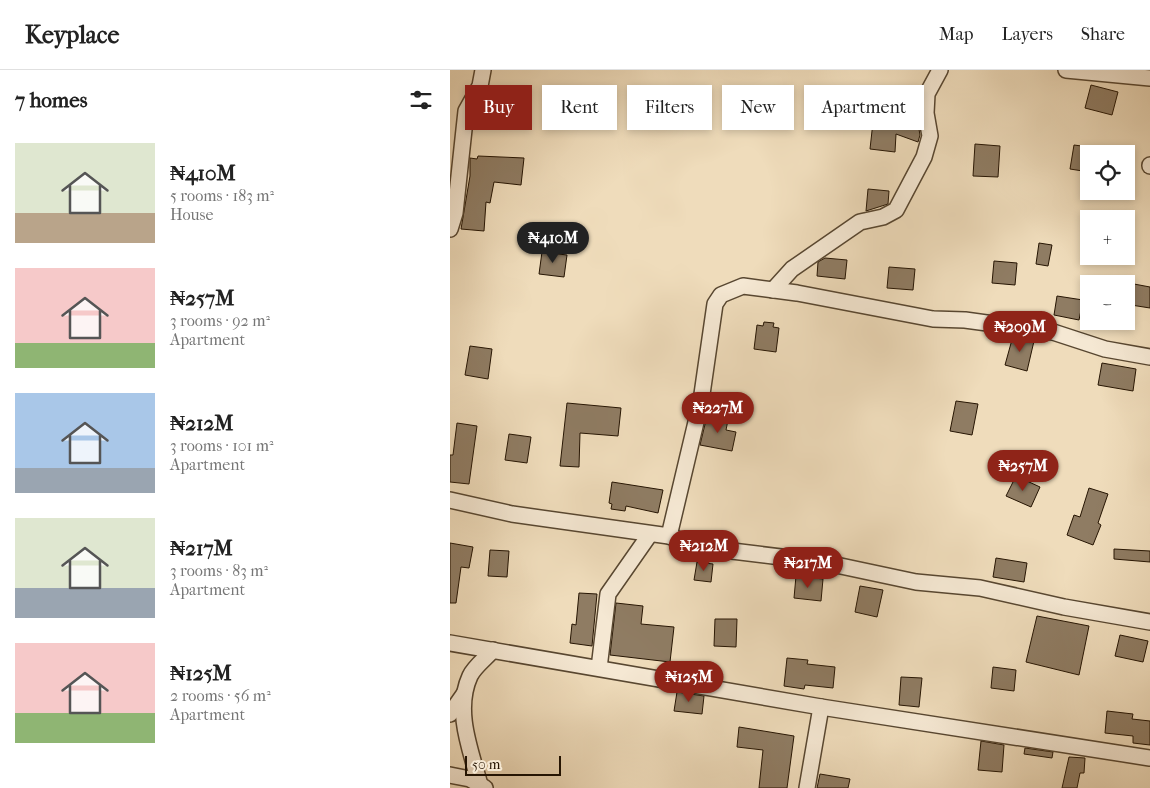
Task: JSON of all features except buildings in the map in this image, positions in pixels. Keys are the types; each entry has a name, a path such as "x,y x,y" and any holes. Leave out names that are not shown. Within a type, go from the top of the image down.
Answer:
{"street":[{"path":"450,229 455,213 466,111 480,86 483,70"},
{"path":"773,290 792,269 860,222 883,217 896,210 924,157 930,136 926,113 927,94 940,70"},
{"path":"1066,70 1150,78"},
{"path":"669,536 702,401 715,304 721,295 743,286 933,319 965,320 1053,332 1105,349 1150,357"},
{"path":"450,500 512,514 669,536 699,547 822,562 916,582 980,588 1064,607 1150,622"},
{"path":"599,668 608,594 650,534"},
{"path":"450,643 820,707 1150,758"},
{"path":"482,787 463,721 464,694 470,674 493,650"},
{"path":"450,714 464,694"},
{"path":"807,788 820,707"},
{"path":"450,775 470,779 482,787"}]}
